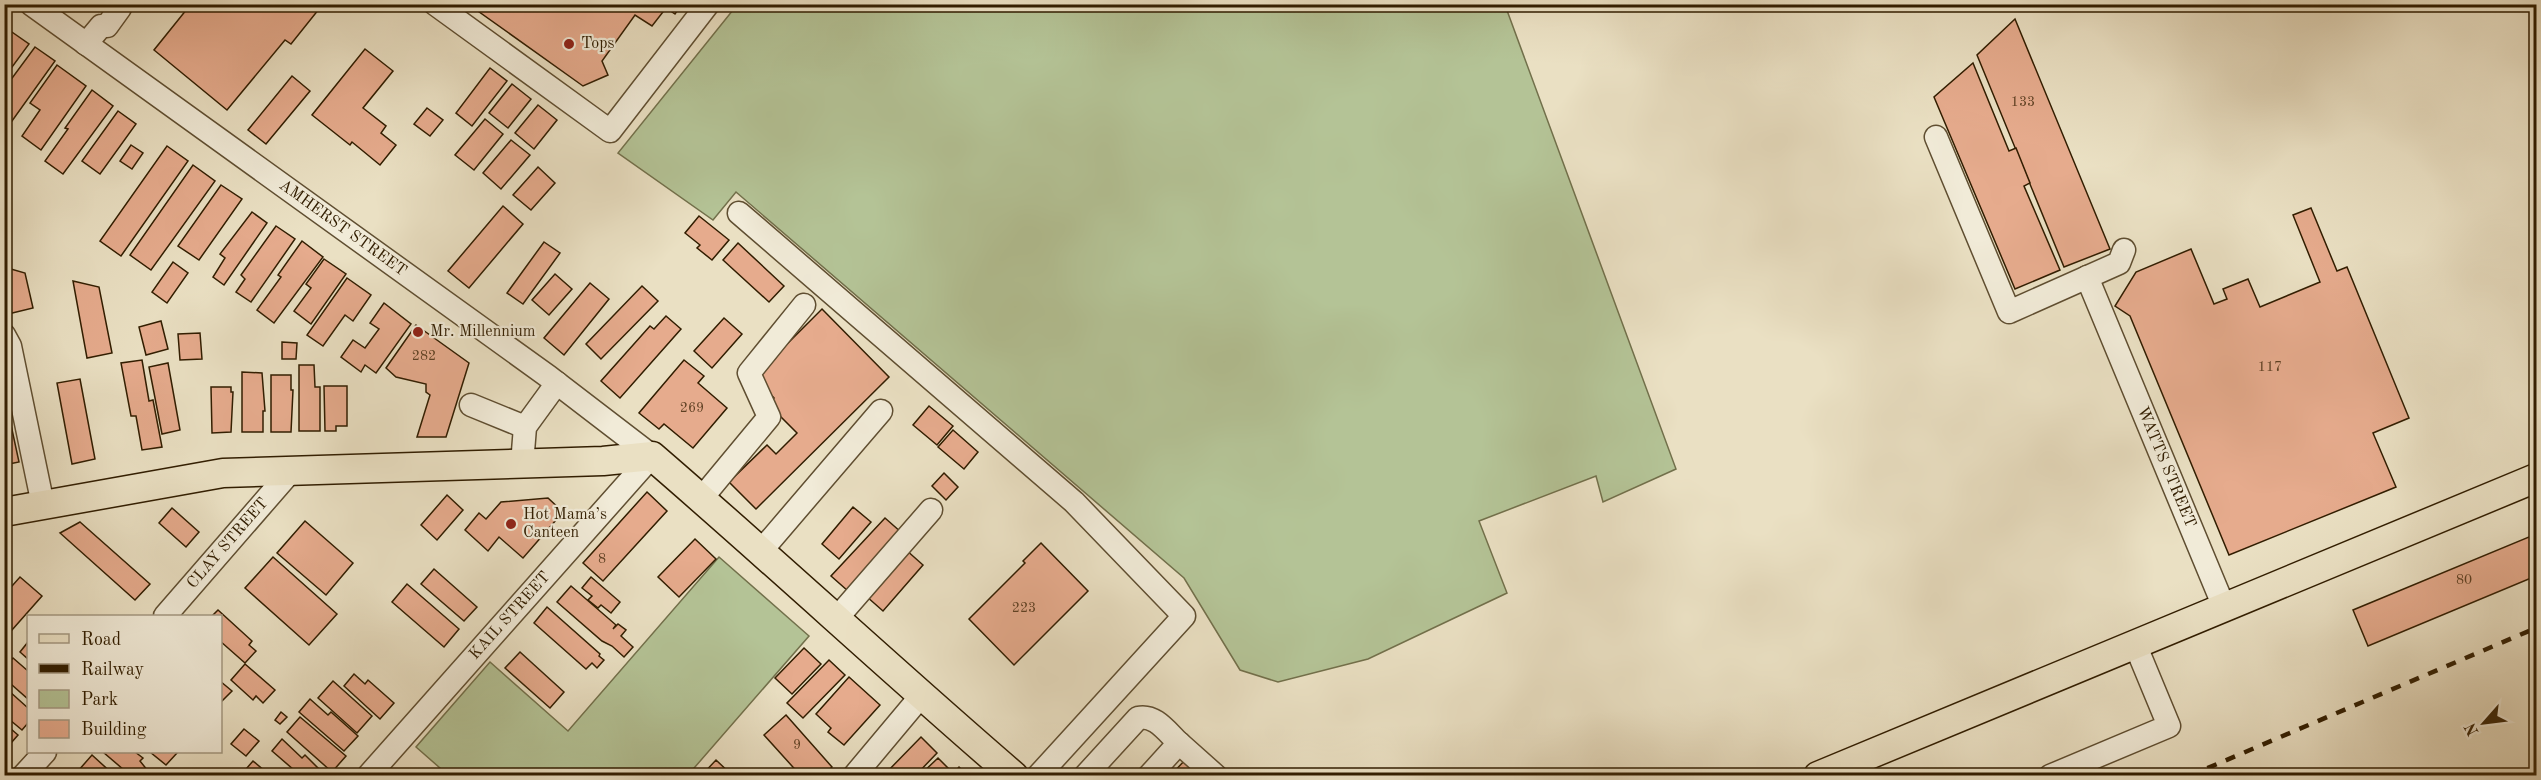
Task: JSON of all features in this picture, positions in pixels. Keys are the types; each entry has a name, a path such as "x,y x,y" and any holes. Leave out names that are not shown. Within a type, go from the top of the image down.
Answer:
{"main road":[{"path":"4,512 223,473 603,461 652,456 1014,776"},
{"path":"1818,776 2536,478"}],"street":[{"name":"AMHERST STREET","path":"31,4 557,382 652,456"},
{"path":"100,26 98,19 109,4"},
{"path":"100,26 107,26 120,8 119,4"},
{"path":"435,4 610,131 708,4"},
{"path":"86,44 100,26"},
{"path":"1936,137 2009,312 2119,263 2124,250"},
{"path":"739,213 1074,502 1184,616 1038,776"},
{"name":"WATTS STREET","path":"2087,277 2224,607"},
{"path":"701,499 769,417 749,373 804,305"},
{"path":"4,334 9,346 43,505"},
{"path":"522,464 525,427 557,382"},
{"path":"471,405 525,427"},
{"path":"761,551 881,411"},
{"name":"KAIL STREET","path":"368,776 652,456"},
{"name":"CLAY STREET","path":"166,615 291,471"},
{"path":"837,618 931,510"},
{"path":"2050,776 2169,726 2135,644"},
{"path":"854,776 921,696"},
{"path":"1085,776 1138,718 1145,717 1152,718 1216,776"},
{"path":"1149,776 1179,743"},
{"path":"24,776 44,753"}],"green space":[{"path":"737,5 1505,5 1676,469 1603,502 1596,476 1479,521 1507,593 1368,659 1278,682 1240,670 1184,578 736,192 713,220 618,153"},
{"path":"719,557 809,636 688,775 448,775 416,747 490,662 568,731"}],"building":[{"path":"191,4 323,4 291,44 285,40 227,110 154,50"},
{"name":"Tops","path":"468,4 682,4 675,14 666,8 652,26 635,15 602,61 608,75 583,86"},
{"path":"2015,19 2110,249 2064,267 1977,55"},
{"path":"9,30 29,44 4,78 4,36"},
{"path":"35,47 55,61 12,121 4,116 4,89"},
{"path":"365,49 393,71 363,108 386,126 381,133 396,145 380,165 352,142 350,145 312,115"},
{"path":"1973,63 2009,151 2016,148 2030,183 2024,186 2060,270 2015,289 1934,97"},
{"path":"57,65 86,86 41,150 22,136 40,110 30,103"},
{"path":"490,68 507,81 472,126 456,113"},
{"path":"292,76 310,91 266,144 248,130"},
{"path":"512,84 531,99 508,128 489,113"},
{"path":"92,90 113,106 63,174 45,161"},
{"path":"538,105 557,120 534,149 515,133"},
{"path":"427,108 443,120 430,136 414,124"},
{"path":"118,111 136,124 100,174 82,161"},
{"path":"485,119 503,134 474,170 455,155"},
{"path":"511,140 530,155 501,189 483,173"},
{"path":"131,145 143,153 132,169 120,161"},
{"path":"167,146 188,161 121,256 100,241"},
{"path":"193,165 215,181 151,270 130,255"},
{"path":"538,167 555,183 531,210 513,195"},
{"path":"221,185 242,199 199,260 178,246"},
{"path":"503,206 523,224 469,288 448,271"},
{"path":"2311,208 2337,271 2347,267 2409,418 2373,433 2396,487 2229,555 2130,316 2115,306 2136,272 2191,249 2214,304 2227,299 2223,289 2248,279 2260,307 2320,282 2293,215"},
{"path":"252,212 267,223 224,285 213,277 225,258 220,254"},
{"path":"699,216 729,240 712,260 697,248 700,245 685,233"},
{"path":"276,226 295,239 251,302 236,292 245,279 241,275"},
{"path":"302,241 323,257 274,323 257,310 281,277 278,275"},
{"path":"544,242 560,253 523,304 507,293"},
{"path":"738,243 784,286 769,302 723,260"},
{"path":"324,259 346,274 311,324 294,311 311,288 306,284"},
{"path":"173,262 188,273 167,303 152,292"},
{"path":"4,267 25,273 33,308 4,315"},
{"path":"555,274 572,289 549,315 532,300"},
{"path":"347,278 371,295 353,321 345,315 323,346 307,335"},
{"path":"73,281 99,287 112,353 87,358"},
{"path":"590,283 609,299 564,355 544,338"},
{"path":"642,286 658,301 601,359 586,344"},
{"path":"384,303 411,324 376,373 365,365 361,372 341,357 353,340 365,348 379,329 370,323"},
{"path":"822,309 889,377 756,509 729,482 767,445 776,454 797,433 768,404 774,398 754,377"},
{"path":"666,316 681,329 620,398 601,381 650,326 654,329"},
{"path":"724,318 742,334 712,368 694,351"},
{"path":"161,321 168,349 146,355 139,327"},
{"path":"416,325 469,363 446,437 417,437 430,395 426,392 426,384 396,377 386,368"},
{"path":"200,333 202,359 180,360 178,334"},
{"path":"282,342 297,343 296,359 282,359"},
{"path":"142,360 149,401 153,400 162,447 142,450 136,416 131,416 121,363"},
{"path":"684,360 704,376 698,383 727,408 693,448 664,424 659,429 639,413"},
{"path":"168,363 180,430 162,434 149,367"},
{"path":"299,365 314,365 315,387 320,387 320,431 299,431"},
{"path":"242,372 262,373 265,411 263,411 263,432 242,432"},
{"path":"271,375 291,375 291,390 293,390 291,432 271,432"},
{"path":"80,379 95,459 72,464 57,383"},
{"path":"324,386 347,386 347,426 336,426 336,431 325,431"},
{"path":"211,387 231,387 231,392 233,392 231,432 212,433"},
{"path":"929,406 953,426 937,445 913,425"},
{"path":"4,411 8,411 19,462 4,465"},
{"path":"953,430 978,452 964,469 938,447"},
{"path":"944,473 958,487 946,500 932,486"},
{"path":"647,492 667,511 603,581 583,563"},
{"path":"447,495 463,510 437,540 421,525"},
{"name":"Hot Mama’s Canteen","path":"548,498 563,512 523,558 499,537 488,551 465,530 479,513 486,519 501,502"},
{"path":"853,507 871,522 839,559 822,544"},
{"path":"172,508 199,532 186,547 159,523"},
{"path":"885,518 902,533 848,591 831,576"},
{"path":"305,521 353,563 326,595 277,553"},
{"path":"80,522 150,584 135,600 60,533"},
{"path":"2536,534 2536,576 2368,646 2353,610"},
{"path":"695,539 716,559 679,597 658,577"},
{"path":"1041,543 1088,591 1014,665 969,619 1025,563 1023,561"},
{"path":"905,549 923,565 883,611 866,596"},
{"path":"273,557 337,614 309,645 245,588"},
{"path":"434,569 477,607 464,621 421,584"},
{"path":"20,577 42,596 4,639 4,595"},
{"path":"591,577 620,602 611,613 601,605 598,608 588,600 592,596 582,588"},
{"path":"407,584 459,629 444,647 392,602"},
{"path":"571,586 616,625 613,629 618,624 626,630 621,636 633,647 624,657 557,602"},
{"path":"547,607 600,654 599,656 604,660 597,668 592,663 586,669 534,623"},
{"path":"218,610 252,641 249,645 256,651 245,663 222,643 222,615 213,615"},
{"path":"27,643 27,658 20,652"},
{"path":"804,648 821,664 792,694 775,678"},
{"path":"520,652 564,692 550,708 505,668"},
{"path":"4,656 10,661 13,658 27,670 27,698 4,678"},
{"path":"829,660 845,675 803,718 787,703"},
{"path":"245,664 275,690 263,703 256,696 253,700 231,680"},
{"path":"354,674 365,684 368,680 394,703 380,719 344,686"},
{"path":"849,677 880,705 844,745 828,732 831,728 816,714"},
{"path":"333,681 372,716 357,733 318,698"},
{"path":"222,683 232,691 222,701"},
{"path":"9,691 27,707 27,724 22,730 4,715 4,695"},
{"path":"310,699 328,715 331,712 358,736 344,751 299,712"},
{"path":"281,712 287,717 280,724 275,720"},
{"path":"786,715 832,767 823,776 801,776 764,735"},
{"path":"300,717 346,756 332,772 287,732"},
{"path":"4,723 18,735 4,751"},
{"path":"244,729 259,741 246,756 231,744"},
{"path":"921,737 937,753 915,776 883,776"},
{"path":"282,739 302,758 305,755 326,776 301,776 272,751"},
{"path":"104,753 136,753 143,758 140,761 152,776 131,776"},
{"path":"151,753 177,753 166,765"},
{"path":"92,755 115,776 83,776 78,771"},
{"path":"938,758 953,773 950,776 919,776"},
{"path":"1186,759 1202,776 1170,776"},
{"path":"716,760 733,776 701,776"},
{"path":"253,761 265,771 267,770 273,776 240,776"},
{"path":"959,767 968,776 951,776"}],"railway":[{"path":"2189,776 2536,628"}],"place":[{"name":"Tops","path":"569,44"},
{"name":"Mr. Millennium","path":"418,332"},
{"name":"Hot Mama’s Canteen","path":"511,524"}]}
